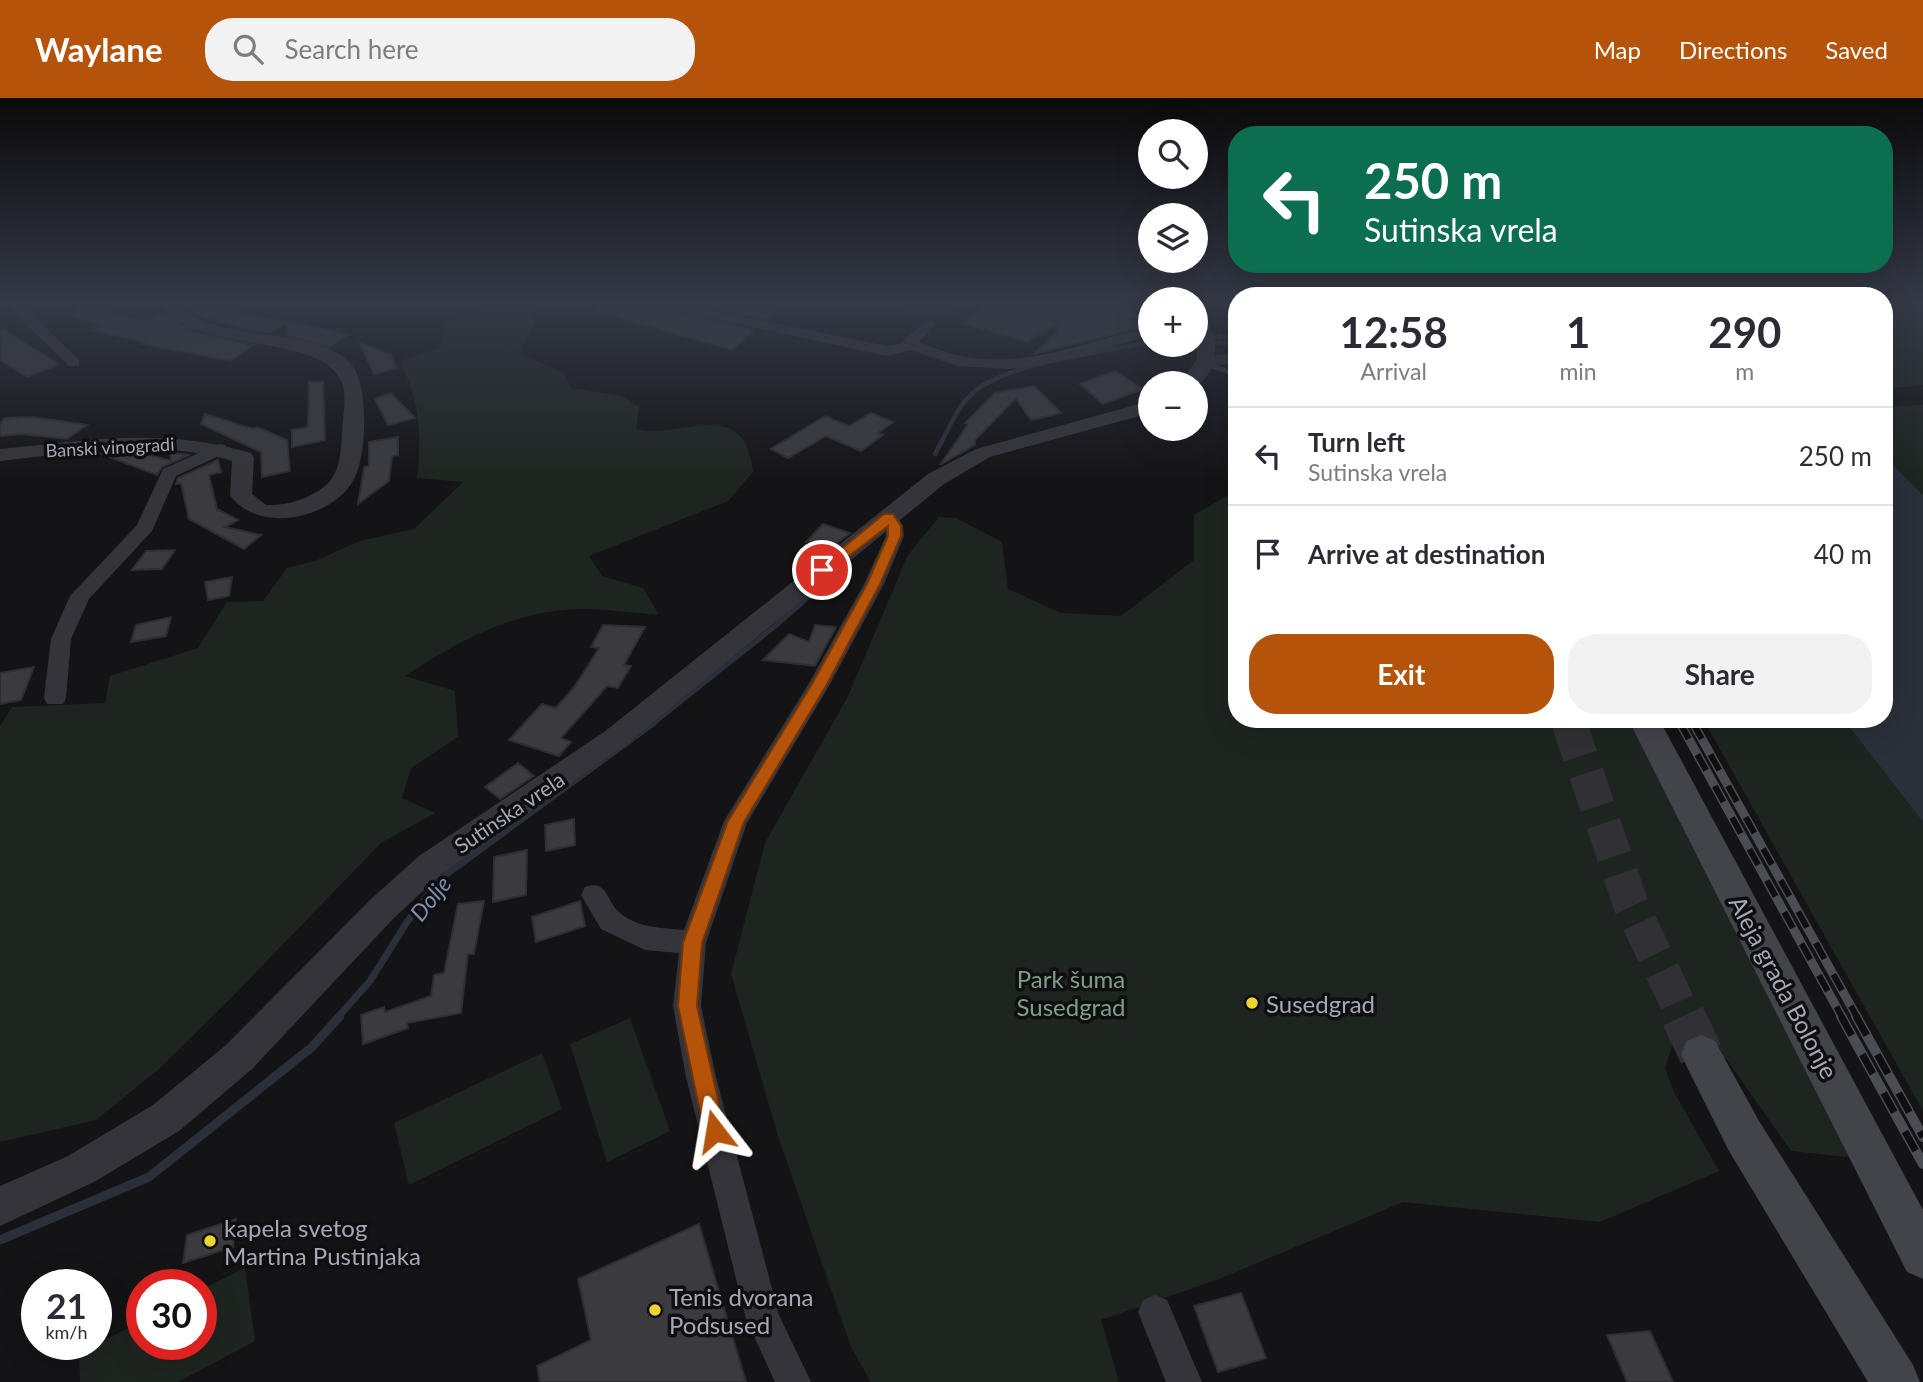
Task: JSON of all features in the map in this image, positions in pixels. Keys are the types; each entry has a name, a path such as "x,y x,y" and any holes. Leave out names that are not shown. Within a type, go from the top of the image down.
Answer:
{"main road":[{"name":"Aleja grada Bolonje","path":"1648,728 1923,1256"},
{"path":"1701,1054 1744,1136 1896,1382"}],"street":[{"path":"55,698 61,639 80,596 145,527 169,473 219,449 243,458 239,491 243,499 254,507 273,512 299,510 319,501 345,479 353,384 343,365 339,363"},
{"path":"963,363 1020,363"},
{"name":"Sutinska vrela","path":"0,1206 82,1169 166,1118 239,1057 382,909 430,865 614,739 947,471 983,453 1138,410"},
{"name":"Banski vinogradi","path":"0,455 144,443 189,443 219,449"},
{"path":"793,1382 763,1319 701,1077 687,1006 693,943 736,821 818,686 873,584 895,536 894,526 888,517"},
{"path":"594,895 610,921 645,938 693,943"},
{"path":"1155,1312 1184,1382"}],"green space":[{"path":"400,363 541,363 563,373 572,388 623,396 639,407 636,429 654,431 708,425 724,427 738,434 748,448 753,472 728,501 589,556 602,576 643,588 659,615 589,609 539,614 515,620 469,638 405,676 455,691 458,737 411,768 402,798 435,813 381,843 159,1069 96,1120 0,1142 0,726 12,707 105,703 110,676 198,648 227,602 263,601 287,568 315,561 360,541 414,529 463,482 417,478 418,418"},
{"path":"1893,363 1923,363 1923,385 1893,388"},
{"path":"1923,405 1923,495 1893,465 1893,407"},
{"name":"Park šuma Susedgrad","path":"1228,495 1228,728 1637,728 1857,1158 1791,1151 1727,1060 1702,1045 1672,1045 1665,1069 1674,1092 1719,1171 1600,1222 1403,1202 1219,1279 1101,1320 1119,1382 871,1382 851,1347 778,1136 731,974 765,843 847,698 908,555 939,517 956,518 1002,542 1008,589 1061,613 1121,616 1194,560 1194,515"},
{"path":"1708,728 1850,728 1923,822 1923,1111"},
{"path":"630,1018 670,1131 607,1162 570,1044"},
{"path":"542,1053 562,1109 409,1185 394,1123"},
{"path":"245,1268 255,1341 178,1382 80,1382 79,1360 112,1360 112,1336 126,1329 126,1360 217,1360 217,1282"}],"shaded area":[{"path":"1893,465 1923,495 1923,822 1850,728 1893,728"}],"building":[{"path":"5,363 59,364 27,377"},
{"path":"369,363 394,363 397,368 374,374"},
{"path":"1115,371 1138,386 1138,391 1103,404 1080,384"},
{"path":"309,382 323,382 325,440 292,447 292,430 308,427"},
{"path":"1034,386 1061,413 1031,420 1016,398 975,440 975,445 940,465 968,424 965,423 995,393"},
{"path":"391,393 415,418 388,425 375,399"},
{"path":"871,413 893,422 878,433 883,435 861,451 826,436 788,458 771,449 825,416 849,426"},
{"path":"205,414 253,429 257,427 287,440 290,471 262,477 261,452 201,424"},
{"path":"32,417 87,425 67,439 22,434 0,436 0,423 5,418"},
{"path":"398,437 398,455 392,456 389,481 358,504 364,467 369,466 369,442"},
{"path":"139,452 171,461 170,453 189,455 162,467 157,475 99,453"},
{"path":"218,460 221,472 209,475 217,509 238,520 225,527 261,535 244,549 189,519 181,483 176,484 178,478"},
{"path":"823,524 850,533 830,549 806,542"},
{"path":"175,550 162,569 132,570 146,551"},
{"path":"232,577 229,596 208,600 205,582"},
{"path":"171,617 166,636 131,642 136,625"},
{"path":"603,625 645,627 624,665 631,666 618,688 607,686 561,738 571,742 559,756 509,740 542,704 556,708 575,686 599,648 591,647"},
{"path":"815,625 836,627 815,666 763,660 789,634 809,642"},
{"path":"34,667 21,700 0,704 0,673"},
{"path":"518,763 534,776 500,799 485,787"},
{"path":"574,819 575,845 546,851 545,825"},
{"path":"527,850 526,895 493,902 494,857"},
{"path":"484,901 474,954 468,954 461,1013 407,1023 408,1028 363,1044 361,1015 384,1007 385,1012 431,996 434,975 444,973 458,904"},
{"path":"580,901 585,926 536,942 532,917"},
{"name":"kapela svetog Martina Pustinjaka","path":"236,1219 233,1247 183,1263 187,1235"},
{"name":"Tenis dvorana Podsused","path":"699,1224 746,1382 540,1382 537,1366 591,1340 578,1279"},
{"path":"1241,1293 1266,1358 1218,1372 1194,1306"},
{"path":"1650,1331 1673,1382 1627,1382 1607,1335"}],"waterway":[{"name":"Dolje","path":"935,454 962,404 975,391 991,381 1043,363"},
{"name":"Dolje","path":"651,725 774,627 844,566"},
{"name":"Dolje","path":"338,1017 370,981 407,922 441,878 653,723"},
{"name":"Dolje","path":"0,1240 149,1177 312,1047 340,1016"}],"tunnel":[{"path":"1571,728 1631,905 1684,1017"},
{"path":"1683,1016 1701,1054"}],"railway":[{"path":"1683,728 1842,1017"},
{"path":"1696,728 1857,1017"},
{"path":"1841,1016 1923,1164"},
{"path":"1856,1016 1923,1137"}],"place":[{"name":"Susedgrad","path":"1252,1003"},
{"name":"kapela svetog Martina Pustinjaka","path":"210,1241"},
{"name":"Tenis dvorana Podsused","path":"655,1310"}],"route":[{"path":"715,1131 687,1006 693,943 736,821 818,686 873,584 895,536 894,526 888,517 822,570"}]}
